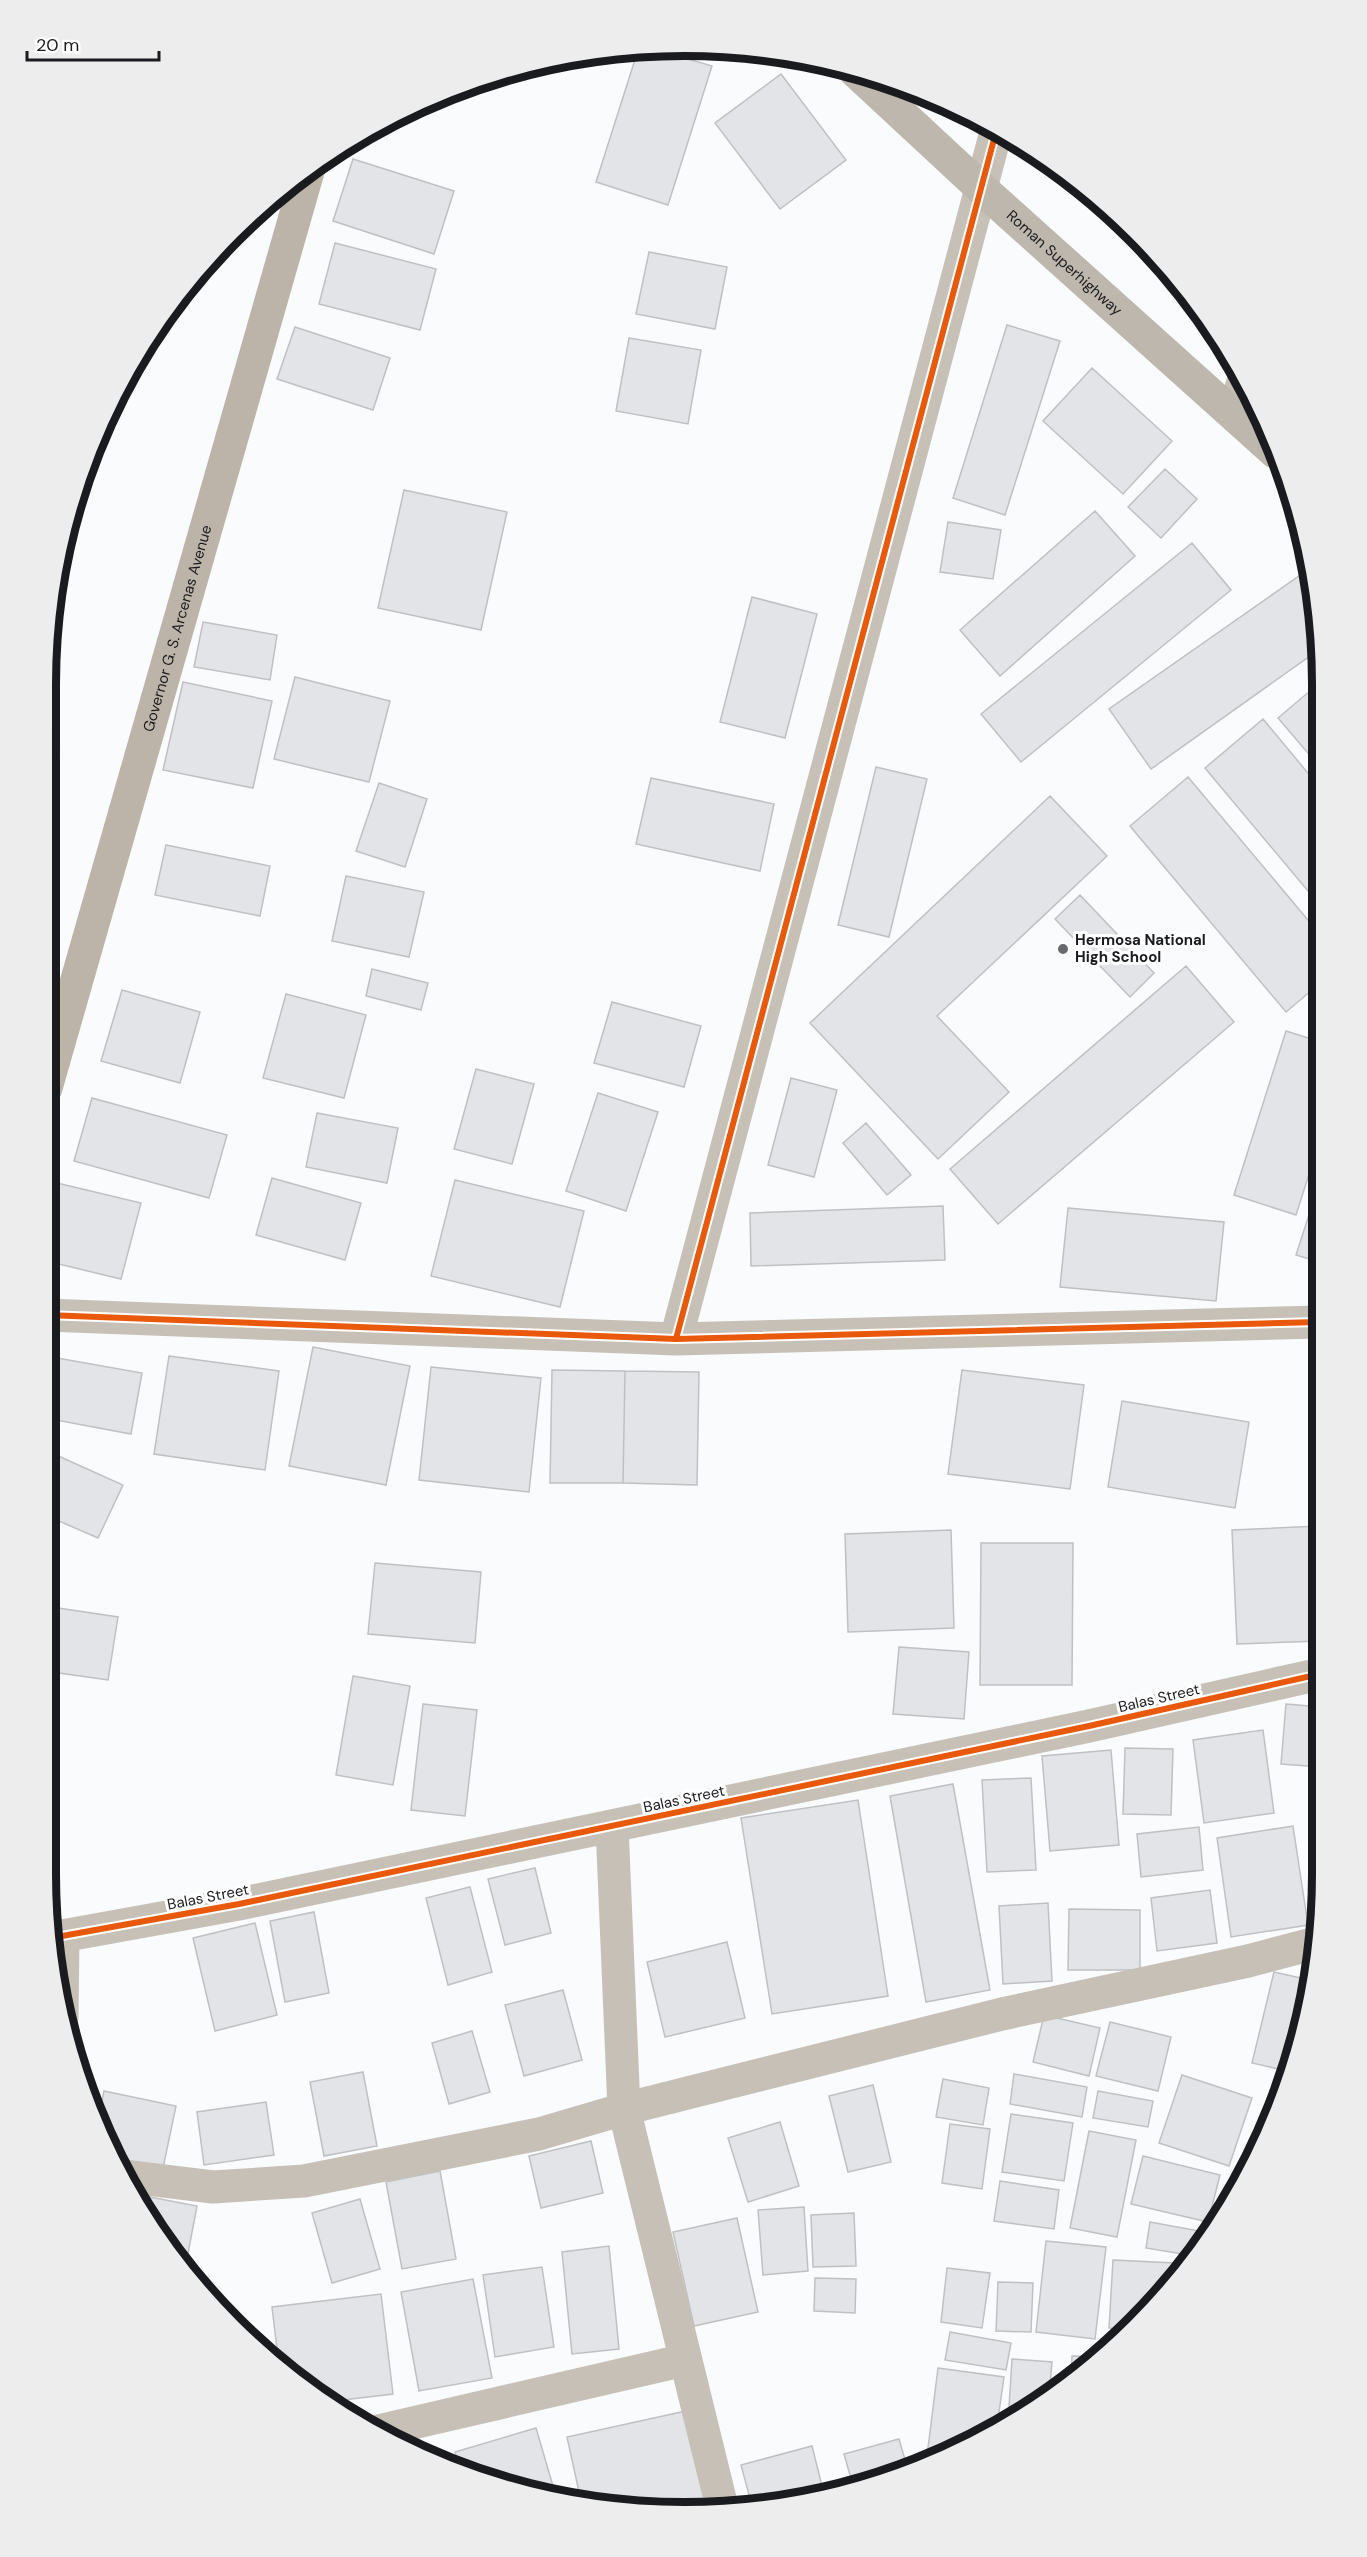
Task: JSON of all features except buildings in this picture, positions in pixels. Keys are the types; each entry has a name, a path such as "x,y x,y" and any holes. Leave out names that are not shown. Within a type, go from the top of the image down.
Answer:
{"main road":[{"name":"Roman Superhighway","path":"869,84 981,188 1238,399 1255,423"},
{"name":"Governor G. S. Arcenas Avenue","path":"56,1053 305,182"}],"street":[{"path":"676,1339 994,138"},
{"path":"56,1315 676,1339 1312,1322"},
{"name":"Balas Street","path":"59,1937 239,1904 1089,1726 1312,1676"},
{"path":"612,1826 624,2109 720,2500"},
{"path":"134,2177 213,2187 304,2181 539,2134 624,2109 1002,2014 1307,1945"},
{"path":"390,2428 685,2360"}],"cycle path":[{"path":"676,1339 994,138"},
{"path":"56,1315 676,1339 1312,1322"},
{"path":"59,1937 239,1904 1089,1726 1312,1676"}],"place":[{"name":"Hermosa National High School","path":"1063,949"}]}
